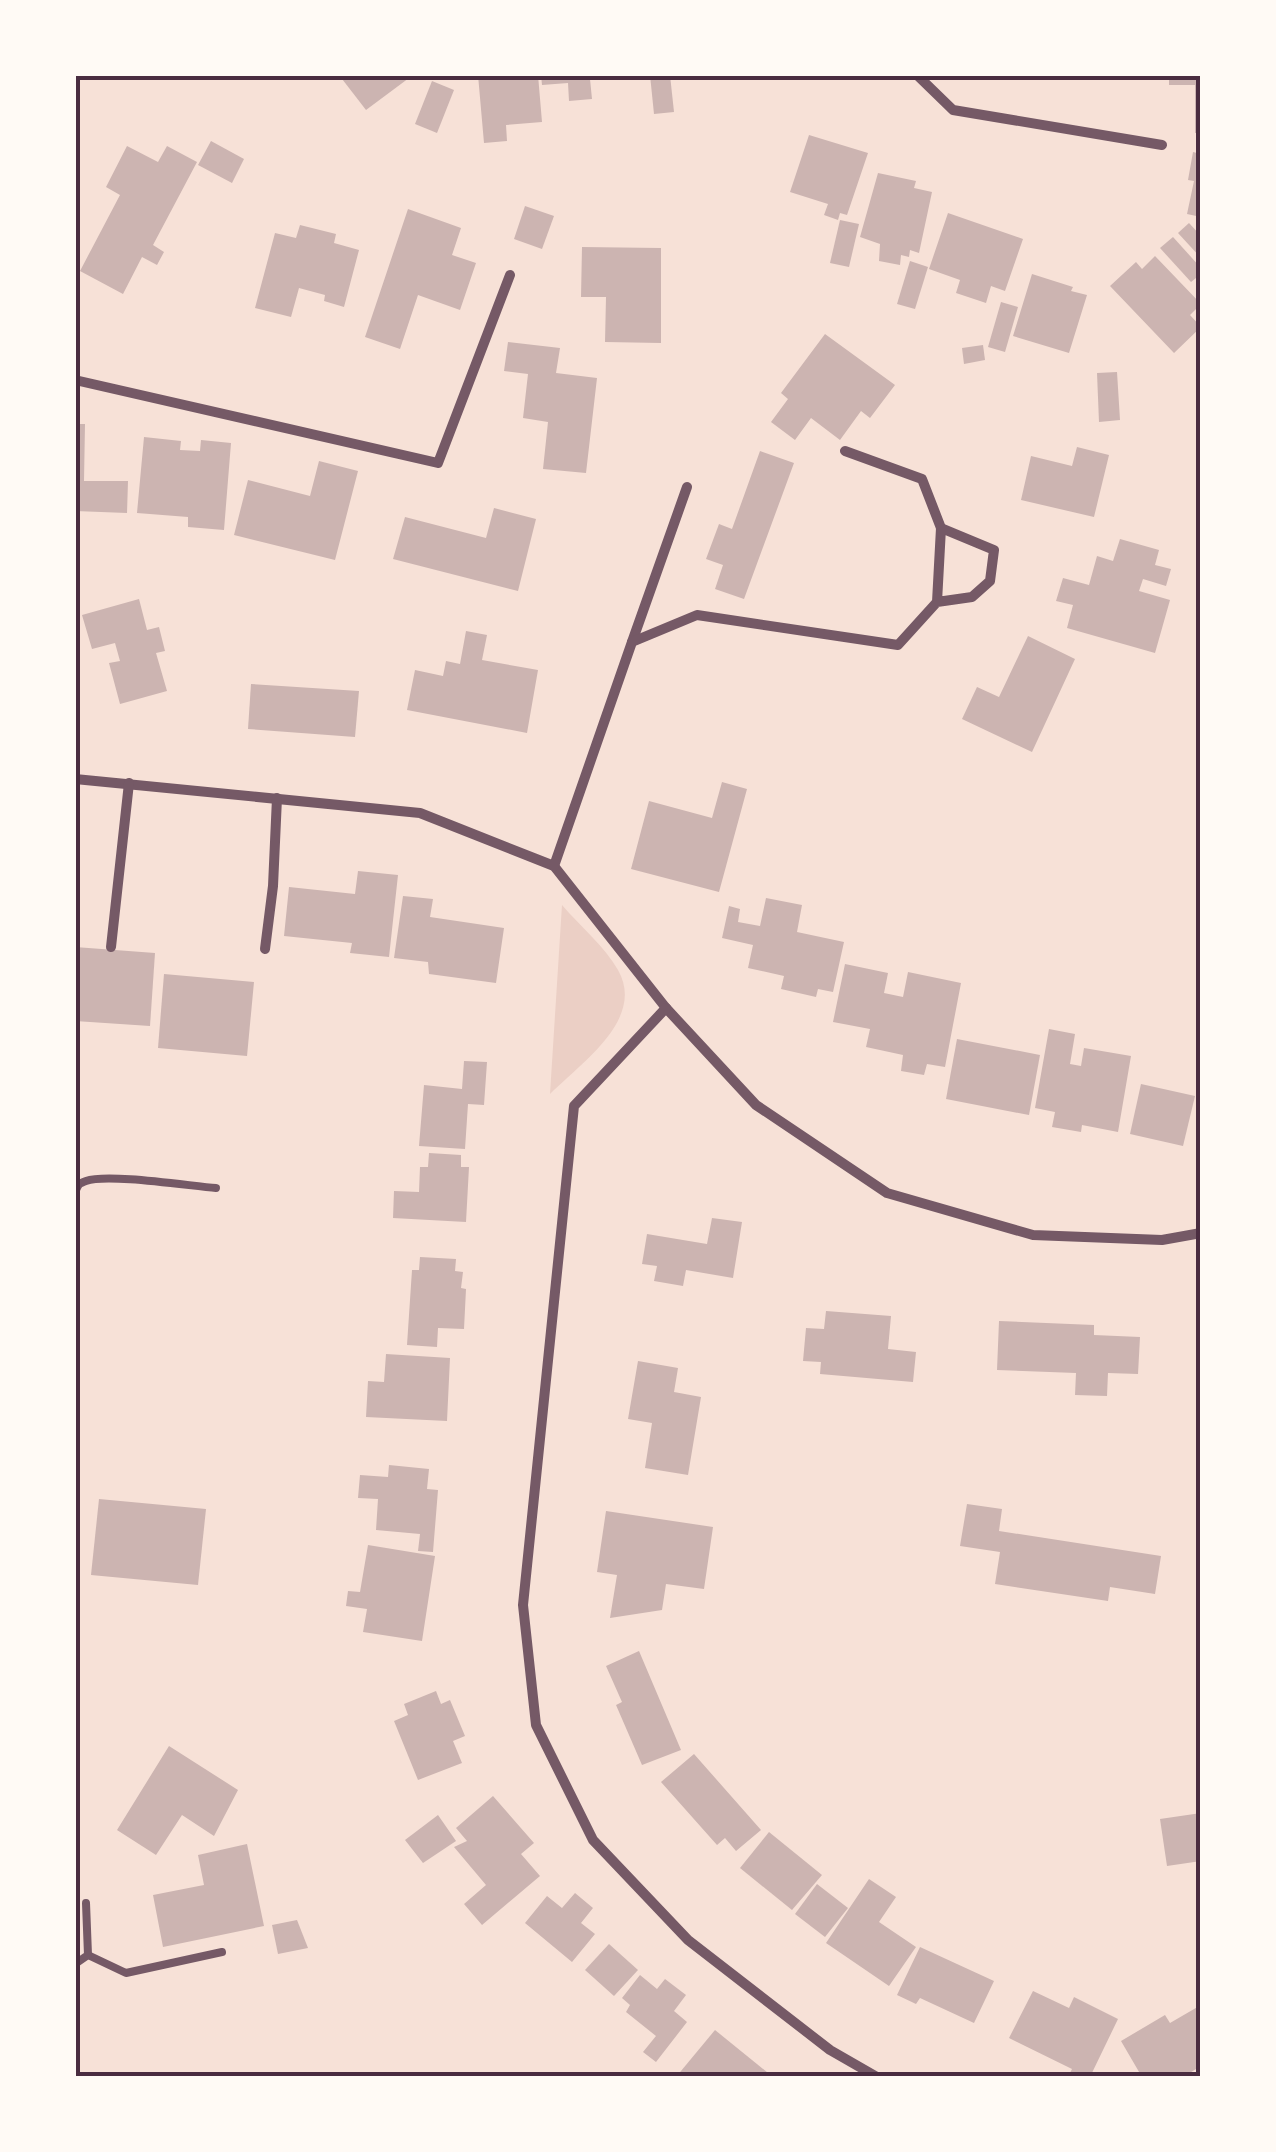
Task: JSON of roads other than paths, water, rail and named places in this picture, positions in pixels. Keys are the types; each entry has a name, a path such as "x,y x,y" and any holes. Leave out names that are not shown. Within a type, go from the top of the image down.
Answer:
{"street":[{"path":"918,75 953,110 1162,145"},
{"path":"75,380 438,463 510,275"},
{"path":"844,451 922,479 940,528 937,602"},
{"path":"554,866 686,487"},
{"path":"632,642 697,614 898,645 937,602 972,597 990,581 994,550 940,528"},
{"path":"75,779 420,813 554,866 666,1008 756,1105 887,1193 1033,1235 1162,1240 1201,1233"},
{"path":"111,948 129,782"},
{"path":"265,949 274,886 277,798"},
{"path":"666,1008 574,1106 523,1605 536,1725 592,1840 688,1940 830,2050 877,2077"}],"lane":[{"path":"75,1192 88,1180 106,1178 216,1188"},
{"path":"86,1903 88,1955"},
{"path":"88,1955 126,1974 222,1952"},
{"path":"75,1964 88,1955"}]}
